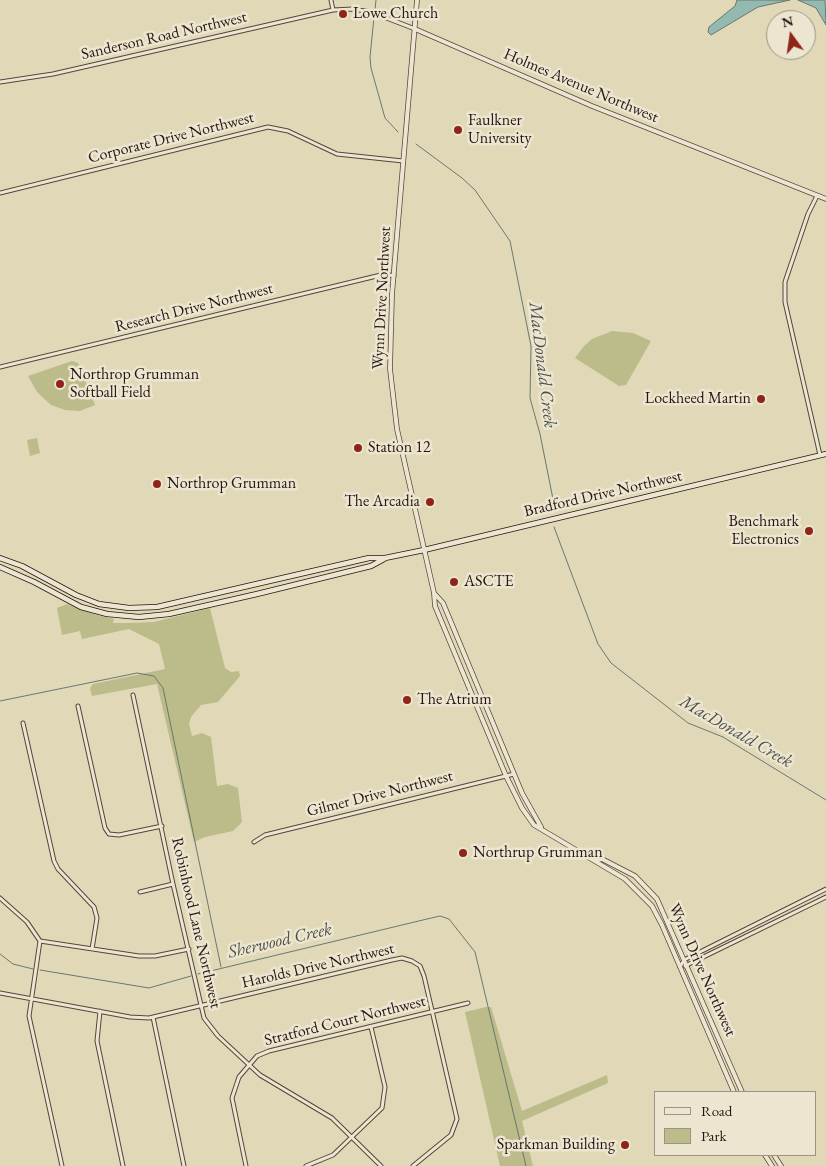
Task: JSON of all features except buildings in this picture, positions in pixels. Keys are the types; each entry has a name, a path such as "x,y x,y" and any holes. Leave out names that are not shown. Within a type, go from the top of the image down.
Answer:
{"main road":[{"name":"Bradford Drive Northwest","path":"0,558 22,566 85,599 110,606 139,608 170,605 369,558 386,558 424,550 823,454"},
{"name":"Bradford Drive Northwest","path":"0,567 34,582 81,607 107,614 139,617 169,614 257,594 371,566 386,558"}],"street":[{"path":"331,0 333,10"},
{"name":"Wynn Drive Northwest","path":"417,0 394,276 390,346 392,394 404,468 434,592 434,606 506,776 522,808 534,825 541,827"},
{"name":"Holmes Avenue Northwest","path":"333,10 352,9 371,12 415,29 592,106 826,199"},
{"name":"Sanderson Road Northwest","path":"0,82 53,74 333,10"},
{"name":"Corporate Drive Northwest","path":"0,193 268,127 288,132 336,154 403,161"},
{"path":"817,196 808,214 785,282 785,302 823,454"},
{"name":"Research Drive Northwest","path":"0,367 385,274 394,276"},
{"name":"Wynn Drive Northwest","path":"434,592 442,603 514,774 541,827 553,837 597,860 602,859 635,876 653,894 663,910 742,1091"},
{"name":"Robinhood Lane Northwest","path":"133,695 201,1006 210,1028 272,1084 332,1118 381,1166"},
{"path":"78,706 105,828 109,834 125,834 162,826"},
{"path":"23,723 54,861 58,869 94,907 97,918 92,949"},
{"name":"Gilmer Drive Northwest","path":"254,842 266,834 514,774"},
{"name":"Wynn Drive Northwest","path":"597,860 599,865 635,886 652,906 734,1091"},
{"path":"140,892 173,884"},
{"path":"680,967 684,960 826,889"},
{"path":"680,967 686,966 826,897"},
{"path":"0,898 27,922 40,941 29,1016 62,1166"},
{"path":"40,941 143,956 189,948"},
{"name":"Harolds Drive Northwest","path":"0,993 135,1017 153,1017 402,958 412,961 421,968 457,1122 451,1134 413,1166"},
{"name":"Stratford Court Northwest","path":"246,1166 232,1098 236,1081 248,1064 265,1052 468,1004"},
{"path":"100,1011 97,1040 123,1166"},
{"path":"153,1017 184,1166"},
{"path":"306,1166 329,1158 380,1111 385,1098 385,1087 371,1027"}],"green space":[{"path":"612,331 633,333 651,341 626,385 619,386 575,358 592,339"},
{"name":"Northrop Grumman Softball Field","path":"72,361 78,363 95,405 80,411 65,410 51,405 37,392 28,376"},
{"path":"37,438 40,453 30,456 27,440"},
{"path":"67,604 114,619 113,623 154,622 210,608 225,668 231,672 239,671 240,676 218,702 201,705 191,717 189,724 192,736 202,733 211,737 217,786 228,784 238,788 242,822 233,831 205,837 194,842 157,684 92,696 90,688 93,684 165,669 159,644 129,629 82,639 80,631 62,635 57,608"},
{"path":"491,1007 522,1111 607,1075 608,1083 522,1121 533,1166 500,1166 465,1012"}],"water":[{"path":"737,0 790,0 758,7 711,35 708,32 709,27 735,6"},
{"path":"798,0 825,0 826,25 816,8"}],"waterway":[{"name":"MacDonald Creek","path":"375,10 376,0"},
{"name":"MacDonald Creek","path":"374,17 370,57 371,68 385,118 398,132"},
{"name":"MacDonald Creek","path":"416,144 475,190 510,241 531,346 530,398 540,434 555,509"},
{"name":"MacDonald Creek","path":"554,527 598,644 611,663 688,723 723,737 826,800"},
{"name":"Sherwood Creek","path":"0,701 137,673 154,676 163,688 221,967"},
{"name":"Sherwood Creek","path":"198,974 440,916 449,919 475,952 526,1166"},
{"path":"0,954 13,964 33,969"},
{"path":"40,970 149,988 191,976"}],"place":[{"name":"Lowe Church","path":"343,14"},
{"name":"Faulkner University","path":"458,130"},
{"name":"Northrop Grumman Softball Field","path":"60,384"},
{"name":"Lockheed Martin","path":"761,399"},
{"name":"Station 12","path":"358,448"},
{"name":"Northrop Grumman","path":"157,484"},
{"name":"The Arcadia","path":"430,502"},
{"name":"Benchmark Electronics","path":"809,531"},
{"name":"ASCTE","path":"454,582"},
{"name":"The Atrium","path":"407,700"},
{"name":"Northrup Grumman","path":"463,853"},
{"name":"Sparkman Building","path":"625,1145"}]}
